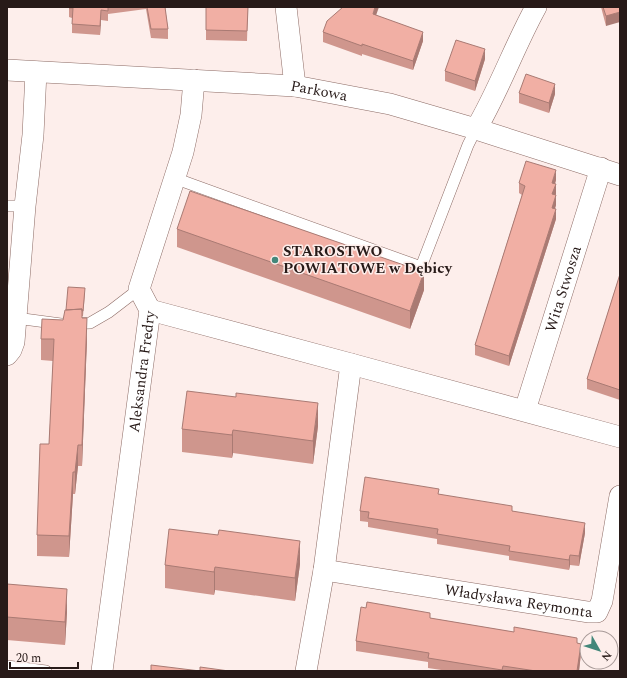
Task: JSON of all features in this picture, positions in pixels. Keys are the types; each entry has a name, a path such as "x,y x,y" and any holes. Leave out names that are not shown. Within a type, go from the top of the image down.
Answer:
{"street":[{"path":"286,7 294,86"},
{"path":"476,129 486,112 523,31 536,7"},
{"name":"Parkowa","path":"7,70 294,86 390,104 476,129 610,172"},
{"path":"7,355 14,342 16,318 16,206 33,135 36,72"},
{"name":"Aleksandra Fredry","path":"102,671 150,310 139,289 183,152 191,115 194,80"},
{"name":"Wita Stwosza","path":"525,410 610,172"},
{"path":"150,310 525,410 620,437"},
{"path":"306,671 324,570 351,364"},
{"name":"Władysława Reymonta","path":"324,570 588,612 597,612 602,601 620,496"}],"lane":[{"path":"174,178 421,267 465,153 476,129"},
{"path":"16,318 61,324 90,323 109,312 139,289"},
{"path":"7,666 46,671"}],"building":[{"path":"69,7 108,7 108,11 101,10 100,26 72,24 73,8"},
{"path":"147,7 165,7 168,29 151,29"},
{"path":"206,7 248,7 247,31 206,30"},
{"path":"343,7 375,7 373,14 423,32 413,61 362,44 362,46 323,32 327,21"},
{"path":"603,7 620,7 620,12 606,16"},
{"path":"456,40 485,49 475,81 445,71"},
{"path":"526,74 555,84 549,103 519,93"},
{"path":"526,161 556,170 552,183 556,184 552,194 556,195 552,208 556,209 509,356 475,345 525,186 519,183"},
{"path":"190,191 424,272 410,311 177,229"},
{"path":"620,274 620,390 587,379"},
{"path":"68,287 85,288 83,311 82,309 66,310"},
{"path":"82,309 82,318 87,318 82,445 78,445 75,472 73,472 69,536 37,535 40,444 49,444 54,339 41,339 42,319 63,320 65,310"},
{"path":"187,391 236,397 236,393 318,403 313,441 233,430 232,435 182,429"},
{"path":"365,477 439,489 438,494 512,506 512,511 585,523 579,556 570,555 569,560 509,551 510,546 437,534 438,529 368,518 369,512 360,511"},
{"path":"169,529 218,535 219,530 300,541 295,578 215,567 214,572 165,565"},
{"path":"7,584 67,589 65,622 7,617"},
{"path":"367,602 430,613 430,618 514,632 514,627 577,638 577,643 579,644 579,658 577,671 536,671 503,666 502,670 428,658 429,653 356,641 361,607 366,608"},
{"path":"151,665 200,671 151,671"},
{"path":"200,667 229,671 200,671"}],"place":[{"name":"STAROSTWO POWIATOWE w Dębicy","path":"275,260"}]}
